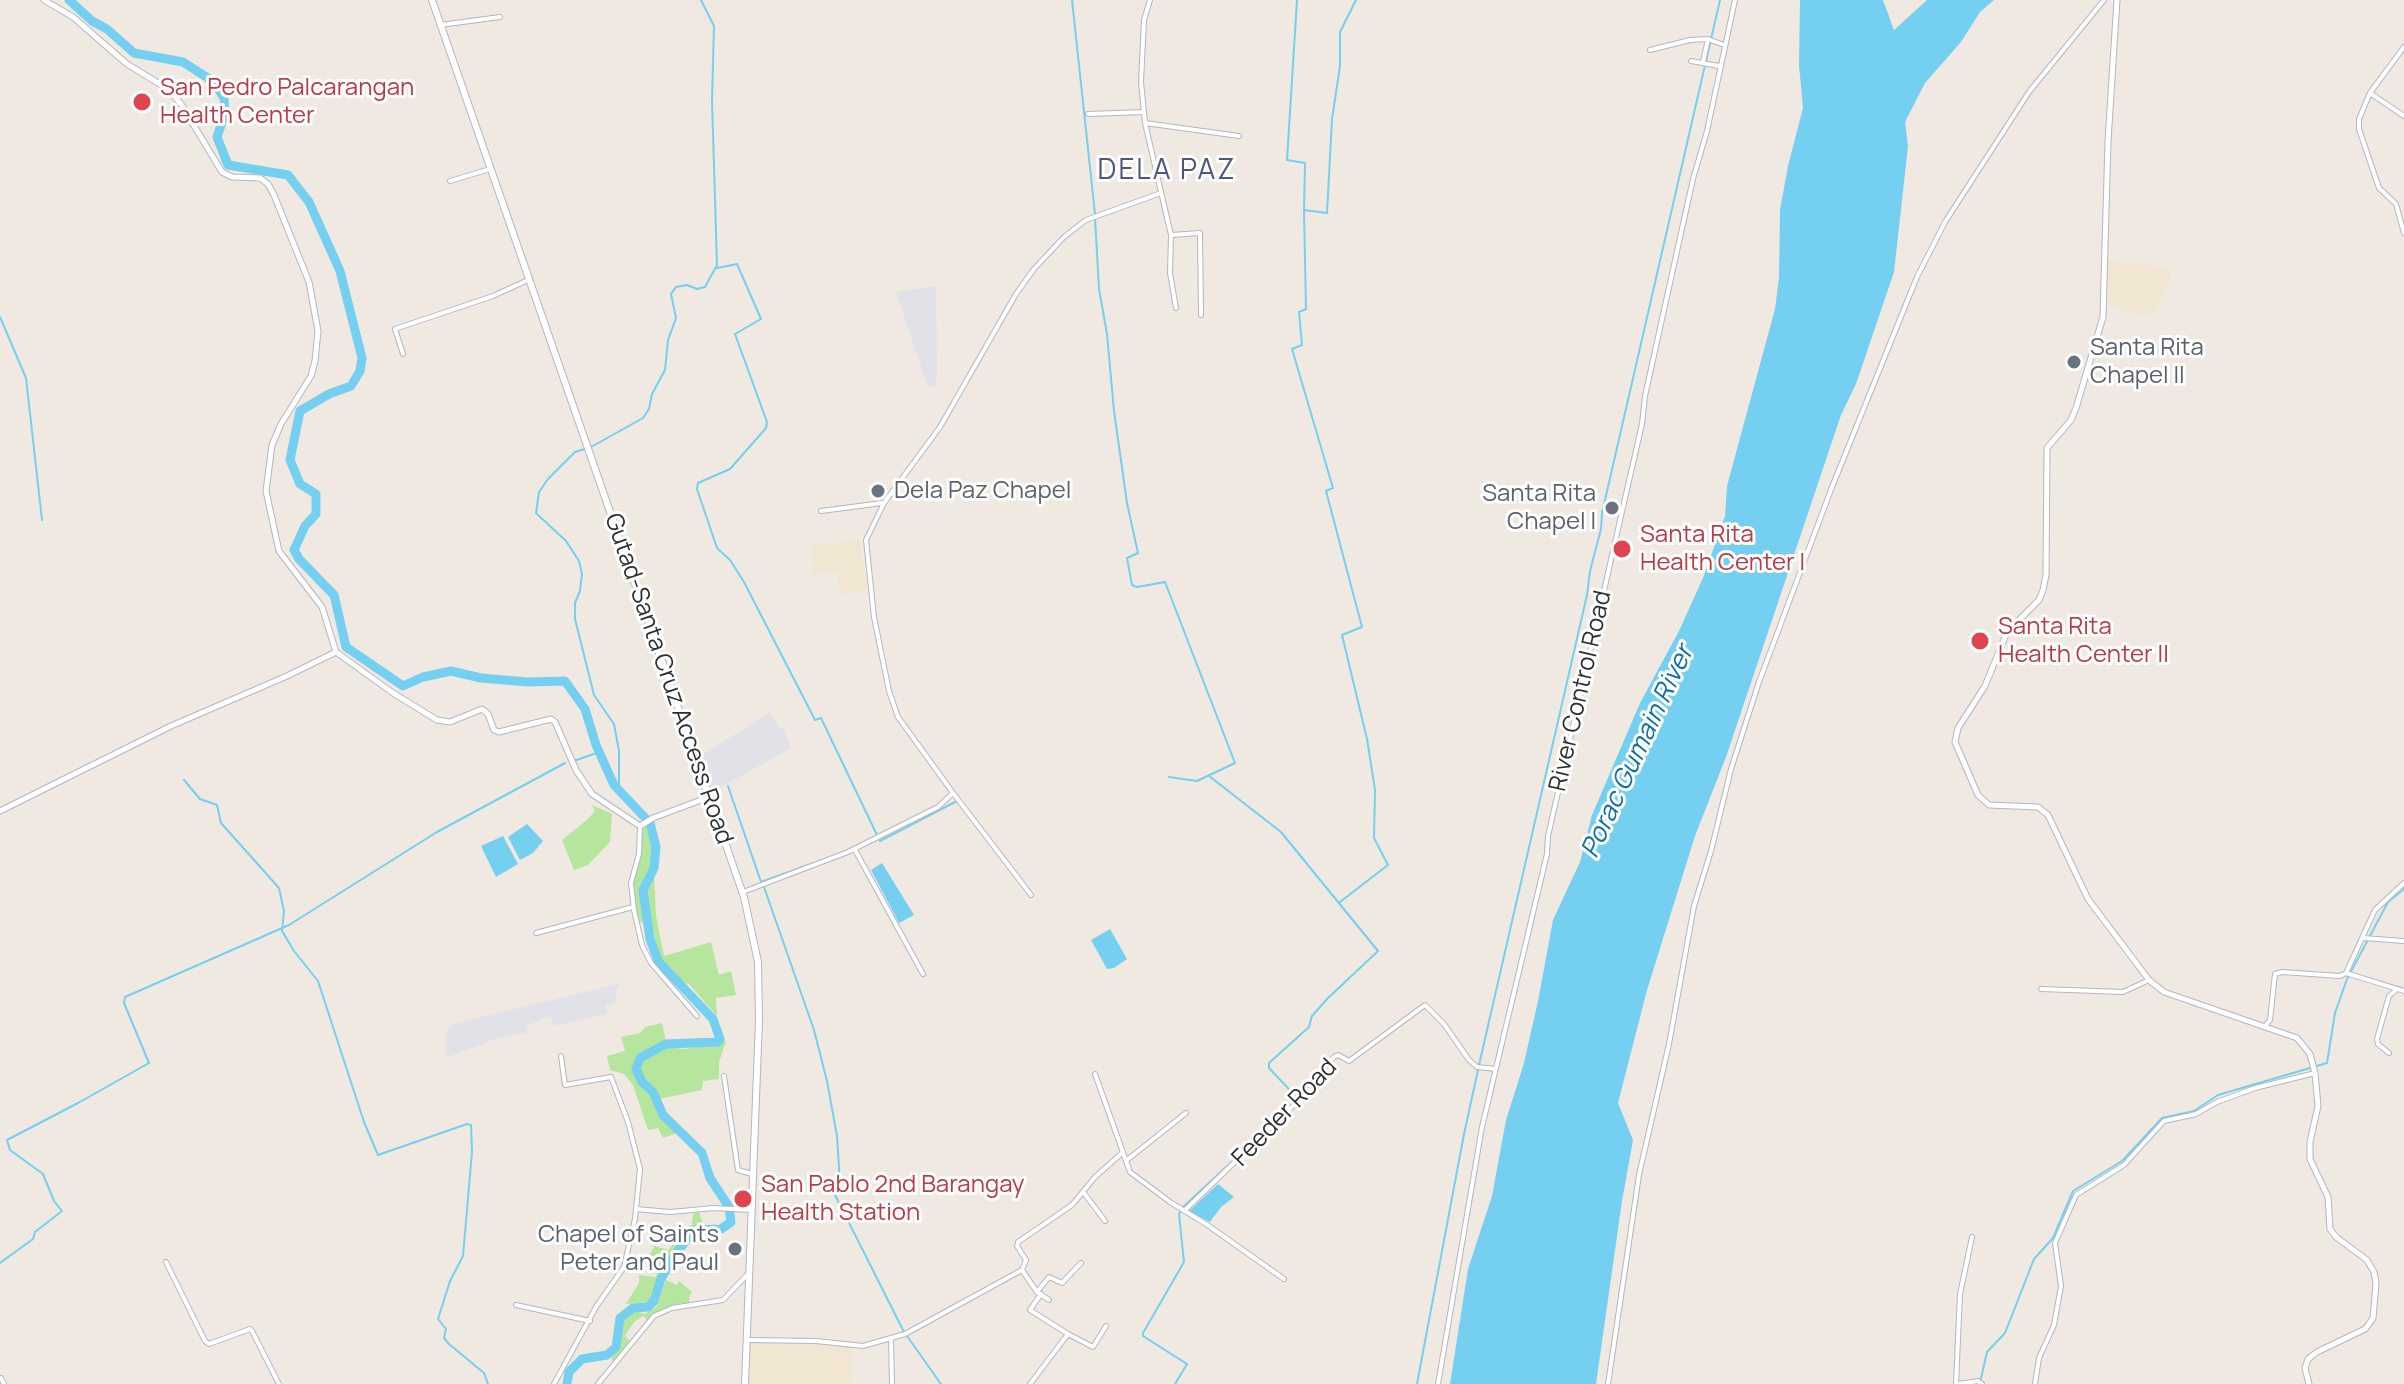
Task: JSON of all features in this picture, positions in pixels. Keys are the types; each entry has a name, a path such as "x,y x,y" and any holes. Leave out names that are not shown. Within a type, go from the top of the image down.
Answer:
{"main road":[{"name":"Gutad-Santa Cruz Access Road","path":"432,0 743,892 758,962 759,1020 745,1384"}],"street":[{"path":"44,0 73,17 127,64 168,89 181,104 222,172 232,177 260,178 274,195 309,282 318,331 311,376 281,424 272,445 266,491 279,551 322,607 336,652 437,720 450,722 482,709 488,714 494,730 499,732 551,719 576,770 592,794 643,824"},
{"path":"1150,0 1144,20 1141,82 1145,123 1171,235 1170,273 1176,308"},
{"name":"River Control Road","path":"1438,1384 1482,1127 1547,854 1551,821 1735,0"},
{"path":"1608,1384 1639,1175 1669,1044 1694,906 1731,769 1759,682 1832,487 1917,277 1945,222 2029,92 2104,0"},
{"path":"2117,0 2108,141 2103,317 2071,420 2047,448 2046,575 2043,590 2039,600 2007,632 1985,686 1954,736 1978,795 1989,805 2038,807 2048,815 2088,899 2149,980 2164,992 2297,1038 2310,1054 2318,1106 2310,1142 2310,1159 2328,1197 2330,1229 2367,1260 2376,1283 2373,1318 2365,1329 2308,1359 2305,1368 2309,1384"},
{"path":"440,25 500,17"},
{"path":"1703,62 1708,39"},
{"path":"1650,50 1682,41 1708,39 1724,45"},
{"path":"2404,47 2370,93 2359,119 2359,129 2379,188 2396,204 2404,233"},
{"path":"1691,61 1719,66"},
{"path":"2370,93 2404,116"},
{"path":"1088,114 1144,112"},
{"path":"1145,123 1239,136"},
{"path":"450,181 490,169"},
{"path":"1031,895 898,717 889,691 874,617 866,540 884,503 940,427 1016,294 1048,252 1086,220 1161,193"},
{"path":"1171,235 1200,233 1201,315"},
{"path":"403,354 395,329 493,296 528,280"},
{"path":"821,511 884,503"},
{"path":"0,811 171,726 336,652"},
{"path":"743,892 854,848 938,807 953,793"},
{"path":"643,824 710,797"},
{"path":"643,824 631,883 633,907 648,958 697,1016"},
{"path":"854,848 923,974"},
{"path":"2266,1025 2270,1020 2275,974 2340,976 2346,973 2368,939 2375,910 2404,883"},
{"path":"536,933 633,907"},
{"path":"2368,939 2404,941"},
{"path":"2346,973 2404,991"},
{"path":"2041,989 2123,992 2149,980"},
{"path":"2389,1053 2378,1044 2377,1039 2389,996 2397,989"},
{"name":"Feeder Road","path":"1182,1210 1278,1122 1297,1102 1299,1093 1334,1057 1338,1055 1349,1061 1425,1005 1444,1024 1469,1060 1477,1067 1496,1069"},
{"path":"554,1384 596,1307 624,1267 636,1209 640,1169 628,1122 611,1077 565,1085 561,1056"},
{"path":"2035,1384 2039,1358 2054,1325 2061,1286 2055,1243 2076,1195 2124,1165 2164,1121 2196,1114 2217,1102 2255,1088 2315,1073"},
{"path":"1095,1074 1130,1172 1284,1279"},
{"path":"724,1076 738,1170 752,1174"},
{"path":"1127,1160 1186,1113"},
{"path":"747,1340 816,1341 863,1346 905,1334 1022,1270 1026,1260 1017,1246 1018,1242 1072,1205 1095,1177 1122,1153"},
{"path":"1084,1193 1105,1221"},
{"path":"636,1209 670,1212 714,1208 751,1210"},
{"path":"1972,1237 1959,1303 1957,1384 1978,1381 1982,1384"},
{"path":"166,1262 205,1341 209,1344 250,1329 279,1384"},
{"path":"1081,1263 1062,1283 1049,1277 1030,1310 1093,1347 1106,1326"},
{"path":"1022,1270 1039,1293 1049,1300"},
{"path":"598,1384 654,1316 672,1308 723,1300 748,1274"},
{"path":"516,1305 590,1321"},
{"path":"1030,1384 1068,1334"},
{"path":"891,1338 892,1384"}],"shaded area":[{"path":"2108,261 2172,268 2168,287 2154,315 2120,312 2120,307 2106,305"},
{"path":"936,286 936,386 928,387 896,292"},
{"path":"860,539 866,590 841,595 837,571 814,575 811,547"},
{"path":"770,712 780,729 783,728 791,748 718,789 713,795 699,757"},
{"path":"621,983 616,991 615,1003 606,1005 607,1014 554,1026 551,1016 526,1026 528,1032 495,1039 446,1058 445,1033 453,1024"},
{"path":"750,1342 853,1345 851,1384 748,1384"}],"green space":[{"path":"592,805 612,814 610,842 588,865 574,870 562,840 595,811"},
{"path":"647,826 654,848 651,867 641,891 646,922 636,923 631,883 641,855 640,830"},
{"path":"654,875 656,916 664,956 711,942 719,975 731,971 736,995 716,998 717,1016 689,984 684,983 659,958 645,890"},
{"path":"662,1023 666,1041 636,1057 633,1070 639,1083 650,1094 660,1118 680,1132 663,1138 658,1128 648,1130 633,1085 624,1074 610,1070 607,1056 625,1051 621,1037"},
{"path":"726,1041 719,1062 719,1079 703,1081 702,1090 659,1099 643,1080 639,1069 642,1061 666,1047 685,1049"},
{"path":"699,1212 703,1224 692,1229 664,1263 649,1302 626,1304 639,1283 639,1275 656,1277 660,1257 649,1256 654,1246 669,1250 683,1227 692,1225 693,1214"},
{"path":"666,1280 677,1285 679,1281 692,1292 690,1305 673,1308 649,1321 643,1316 635,1321 625,1335 631,1343 614,1362 611,1359 618,1348 622,1320 633,1310 645,1314 657,1306"}],"water":[{"name":"Porac Gumain River","path":"1800,0 1883,0 1894,30 1927,0 1994,0 1980,12 1961,42 1925,83 1905,122 1908,146 1894,272 1856,384 1841,415 1726,757 1695,836 1647,990 1618,1103 1633,1140 1596,1384 1450,1384 1468,1269 1492,1196 1506,1120 1524,1063 1538,1001 1553,920 1580,862 1592,815 1640,703 1679,631 1703,578 1725,516 1727,486 1775,309 1779,278 1780,210 1803,108 1799,65"},
{"path":"527,824 543,841 533,853 520,860 508,837"},
{"path":"503,836 518,864 496,877 481,846"},
{"path":"882,863 914,915 899,923 871,870"},
{"path":"1110,929 1127,959 1107,969 1091,940"},
{"path":"1218,1184 1234,1197 1221,1207 1210,1222 1189,1211"}],"waterway":[{"path":"69,0 134,53 183,62 214,82 224,98 225,113 217,137 228,165 288,175 309,202 340,271 362,358 360,371 351,386 329,394 300,411 290,460 300,484 316,494 316,514 305,526 294,550 334,595 346,647 403,686 423,677 451,671 481,678 565,681 585,709 596,745 614,785 650,823 656,847 654,868 643,890 650,939 658,961 713,1019 720,1039 718,1042 666,1044 640,1058 636,1069 642,1082 653,1092 663,1115 702,1153 710,1178 729,1207 731,1222 721,1229 694,1230 672,1259 654,1301 648,1307 633,1308 620,1318 616,1347 607,1355 582,1359 569,1372 567,1384"},
{"path":"591,447 643,418 665,370 668,340 676,318 671,294 676,287 705,287 717,265 712,101 714,26 701,0"},
{"path":"1072,0 1095,214"},
{"path":"1297,0 1287,160 1305,163 1304,210"},
{"path":"1340,902 1388,865 1374,838 1375,790 1367,739 1342,635 1362,627 1326,491 1333,488 1292,349 1302,345 1299,312 1306,309 1304,210 1327,213 1332,119 1340,66 1340,32 1356,0"},
{"path":"1479,1065 1720,0"},
{"path":"1095,218 1099,289 1107,334 1114,411 1127,503 1138,553 1127,558 1132,585 1137,587 1165,582 1235,763 1197,781 1169,777"},
{"path":"717,268 737,264 761,319 735,334 767,422 766,428 730,469 698,483 697,489 717,548 730,560 744,582 815,720 821,718 877,835"},
{"path":"0,317 26,378 42,520"},
{"path":"585,449 575,452 548,479 539,492 536,513 566,541 579,561 582,574 575,603 575,619 594,695 614,724 622,795"},
{"path":"574,761 599,752"},
{"path":"0,1263 33,1239 35,1232 62,1211 54,1201 43,1174 10,1150 7,1140 149,1063 124,1003 125,997 289,925 437,832 565,763"},
{"path":"1209,776 1281,832 1378,951 1327,999 1312,1016 1309,1027 1269,1063 1269,1068 1288,1088 1296,1102"},
{"path":"184,780 200,799 217,805 221,823 279,888 284,911 282,931 318,981 364,1122 378,1155 471,1125 472,1152 463,1256 450,1281 438,1319 446,1329 444,1338 484,1373 488,1384"},
{"path":"728,786 761,882"},
{"path":"880,841 957,801"},
{"path":"761,882 814,863"},
{"path":"764,887 814,1030 827,1081 837,1136 840,1185 833,1187 834,1193 904,1332"},
{"path":"1980,1383 1987,1352 2005,1333 2034,1259 2053,1238 2073,1191 2122,1161 2162,1118 2194,1111 2218,1095 2327,1063 2335,1013 2347,979 2388,902 2404,889"},
{"path":"1417,1384 1478,1070"},
{"path":"1175,1384 1187,1364 1143,1336 1143,1333 1184,1262 1179,1214 1236,1158"},
{"path":"907,1336 941,1384"}],"place":[{"name":"San Pedro Palcarangan Health Center","path":"142,102"},
{"name":"Santa Rita Chapel II","path":"2074,362"},
{"name":"Dela Paz Chapel","path":"878,491"},
{"name":"Santa Rita Chapel I","path":"1612,508"},
{"name":"Santa Rita Health Center I","path":"1622,549"},
{"name":"Santa Rita Health Center II","path":"1980,641"},
{"name":"San Pablo 2nd Barangay Health Station","path":"743,1199"},
{"name":"Chapel of Saints Peter and Paul","path":"735,1249"}],"district":[{"name":"DELA PAZ","path":"1167,171"}]}
